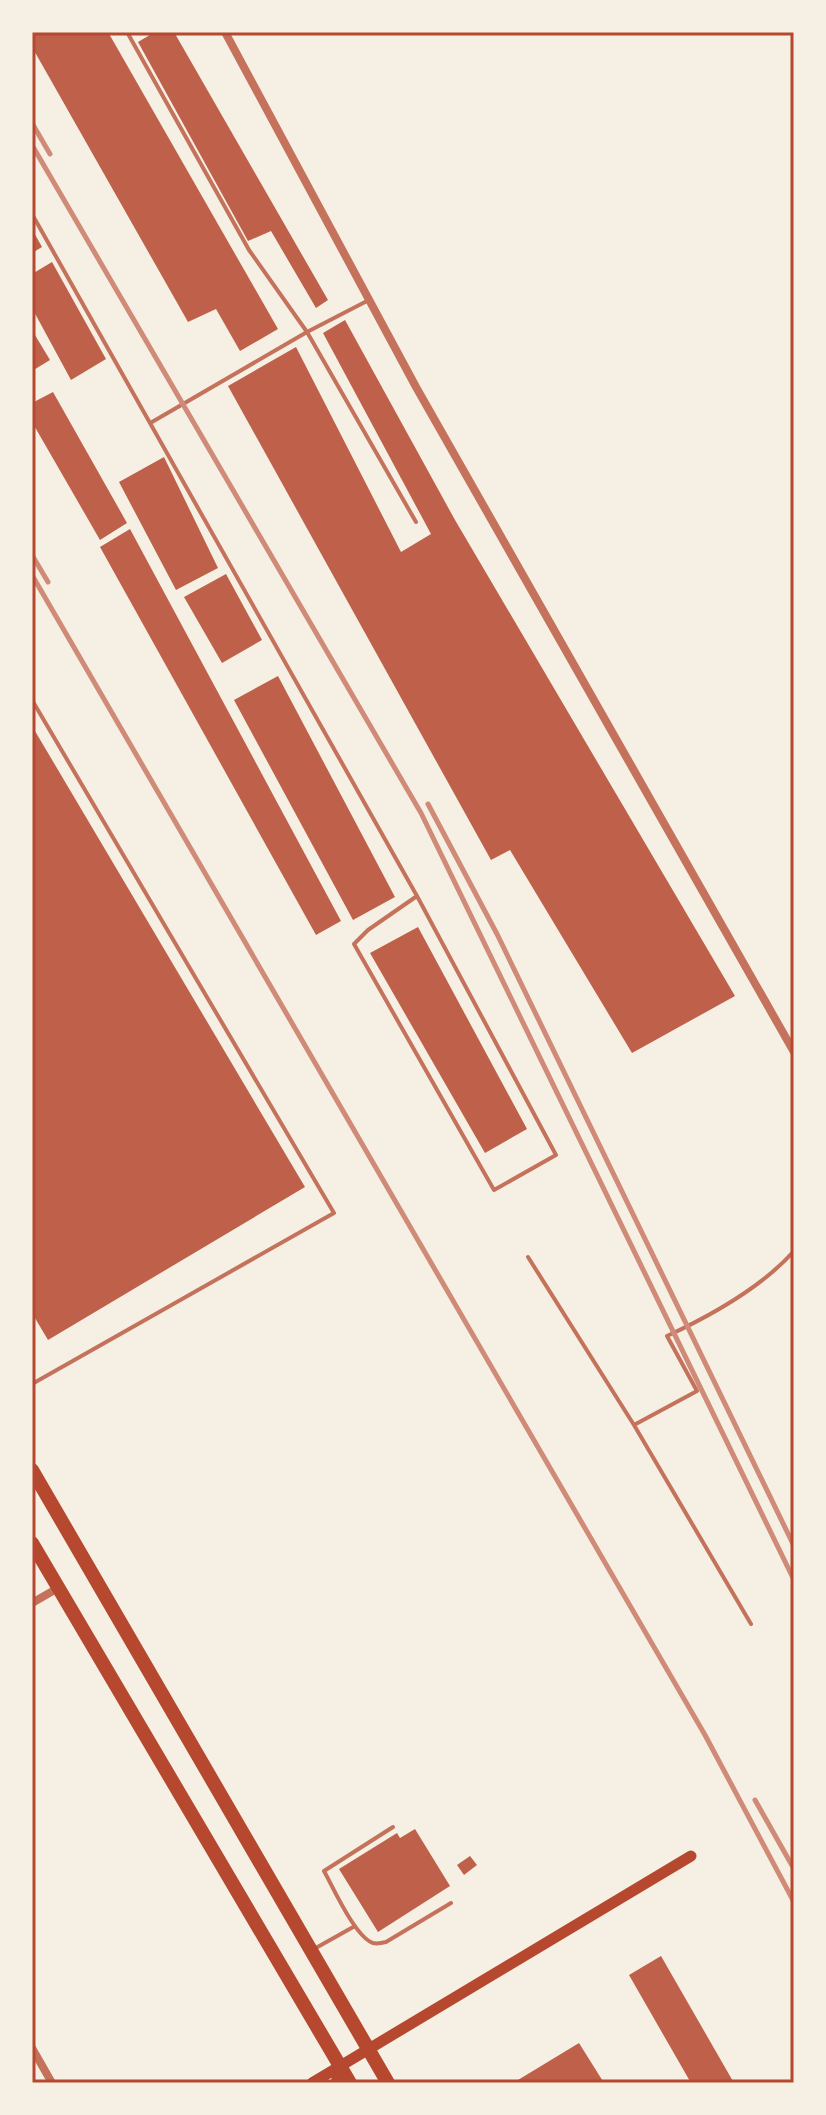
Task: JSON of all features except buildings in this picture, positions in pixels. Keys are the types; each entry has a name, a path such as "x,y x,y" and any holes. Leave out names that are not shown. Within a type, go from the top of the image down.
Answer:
{"highway":[{"path":"32,1470 388,2083"},
{"path":"32,1543 350,2083"}],"main road":[{"path":"312,2083 691,1856"},
{"path":"336,2083 340,2066"}],"street":[{"path":"225,32 416,387 794,1052"},
{"path":"32,1603 58,1588"},
{"path":"32,2048 52,2083"}],"lane":[{"path":"127,32 249,250 307,332 416,522"},
{"path":"32,214 417,896 556,1155 494,1190 354,944 368,930 417,896"},
{"path":"152,423 307,332 369,300"},
{"path":"32,700 334,1213 32,1384"},
{"path":"634,1425 697,1391 667,1336 708,1316 781,1265 794,1251"},
{"path":"528,1257 634,1425 751,1624"},
{"path":"393,1827 324,1871 355,1926 375,1944 386,1942 451,1903"},
{"path":"312,1950 355,1926"}],"railway":[{"path":"32,123 50,154"},
{"path":"32,145 421,813 794,1580"},
{"path":"32,555 48,582"},
{"path":"32,575 705,1735 794,1902"},
{"path":"428,804 497,934 794,1546"},
{"path":"755,1800 794,1869"}]}
